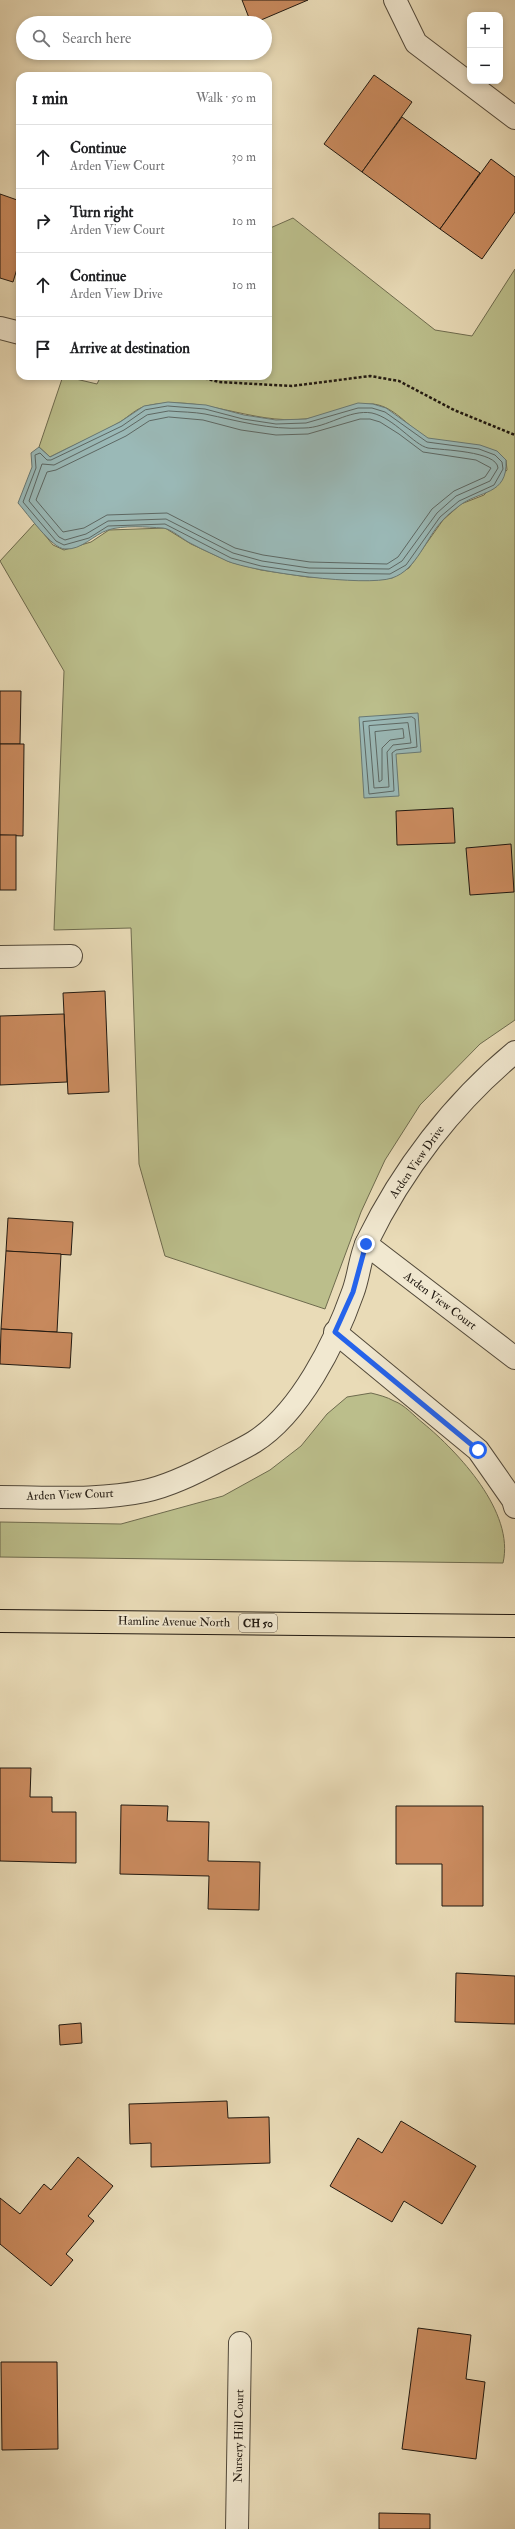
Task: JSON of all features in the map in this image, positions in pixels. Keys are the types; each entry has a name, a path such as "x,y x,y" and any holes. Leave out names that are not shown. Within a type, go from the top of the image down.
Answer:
{"main road":[{"name":"Hamline Avenue North","path":"0,1621 515,1626"}],"street":[{"path":"395,0 416,43 515,118"},
{"path":"0,328 16,332"},
{"path":"0,957 71,956"},
{"name":"Arden View Drive","path":"353,1292 366,1244 387,1204 430,1140 482,1080 515,1052"},
{"name":"Arden View Court","path":"366,1244 515,1358"},
{"name":"Arden View Court","path":"0,1497 86,1497 145,1491 193,1474 255,1442 292,1409 321,1366 353,1292"},
{"path":"335,1332 478,1450 513,1500 515,1507"},
{"name":"Nursery Hill Court","path":"237,2529 240,2343"}],"path":[{"path":"211,380 219,382 292,386 370,376 399,381 454,410 515,435"}],"green space":[{"path":"293,218 435,330 472,336 515,269 515,1020 480,1044 420,1105 385,1160 361,1212 325,1309 165,1256 139,1164 131,928 54,930 64,671 0,561 35,523 53,545 64,550 91,542 109,530 165,528 191,544 230,562 261,570 308,577 368,580 392,578 409,568 443,520 461,504 484,495 507,470 506,460 497,453 479,446 429,439 389,409 373,404 365,404 313,418 285,420 265,418 186,403 166,403 143,407 112,427 50,457 39,447 62,380 80,380 97,384 99,380 272,380 272,227"},
{"path":"371,1393 389,1398 406,1408 452,1450 481,1485 492,1504 500,1524 504,1544 503,1563 0,1557 0,1522 121,1524 223,1496 270,1470 301,1446 327,1414 347,1397"}],"water":[{"path":"168,402 206,405 244,415 276,420 306,419 358,403 373,404 386,408 428,438 480,445 497,451 506,460 505,472 502,480 497,486 467,501 446,516 415,561 401,574 392,578 359,581 310,577 260,570 227,561 189,542 170,530 163,528 114,528 103,532 82,545 71,549 65,549 53,543 40,530 18,503 32,467 31,453 39,447 50,457 120,422 144,406"},
{"path":"418,713 421,752 396,754 399,796 364,798 359,717"}],"building":[{"path":"242,0 308,0 270,16 248,16"},
{"path":"374,75 412,102 362,172 324,144"},
{"path":"402,117 480,173 440,229 362,172"},
{"path":"491,159 515,177 515,212 482,259 440,229"},
{"path":"0,194 16,200 16,272 13,282 0,278"},
{"path":"0,691 21,691 20,744 0,744"},
{"path":"0,744 24,744 23,836 0,835"},
{"path":"453,808 455,843 397,845 396,811"},
{"path":"0,835 16,835 16,890 0,890"},
{"path":"511,844 514,892 470,895 466,848"},
{"path":"105,991 109,1092 68,1094 63,993"},
{"path":"64,1014 67,1082 0,1085 0,1016"},
{"path":"8,1218 73,1222 71,1255 6,1251"},
{"path":"6,1251 61,1254 57,1332 1,1329"},
{"path":"1,1329 72,1333 70,1368 0,1364"},
{"path":"0,1768 31,1768 30,1797 52,1797 52,1812 76,1812 76,1863 0,1861"},
{"path":"121,1805 168,1806 167,1821 209,1822 208,1861 260,1862 259,1910 208,1909 209,1876 120,1874"},
{"path":"396,1806 483,1806 483,1906 442,1906 442,1864 396,1864"},
{"path":"456,1973 515,1976 515,2024 455,2022"},
{"path":"81,2023 82,2043 60,2045 59,2025"},
{"path":"227,2101 228,2118 269,2117 270,2163 151,2167 151,2143 130,2144 129,2104"},
{"path":"401,2121 476,2166 442,2224 404,2201 392,2222 330,2186 358,2138 382,2153"},
{"path":"78,2157 113,2186 88,2216 94,2221 66,2254 73,2260 51,2286 0,2244 0,2198 20,2214 44,2184 51,2190"},
{"path":"418,2328 471,2335 466,2379 485,2382 476,2459 402,2449"},
{"path":"1,2362 57,2362 58,2449 2,2450"},
{"path":"379,2513 430,2514 430,2529 379,2529"}],"route":[{"path":"366,1244 353,1292 335,1332 478,1450"}]}
